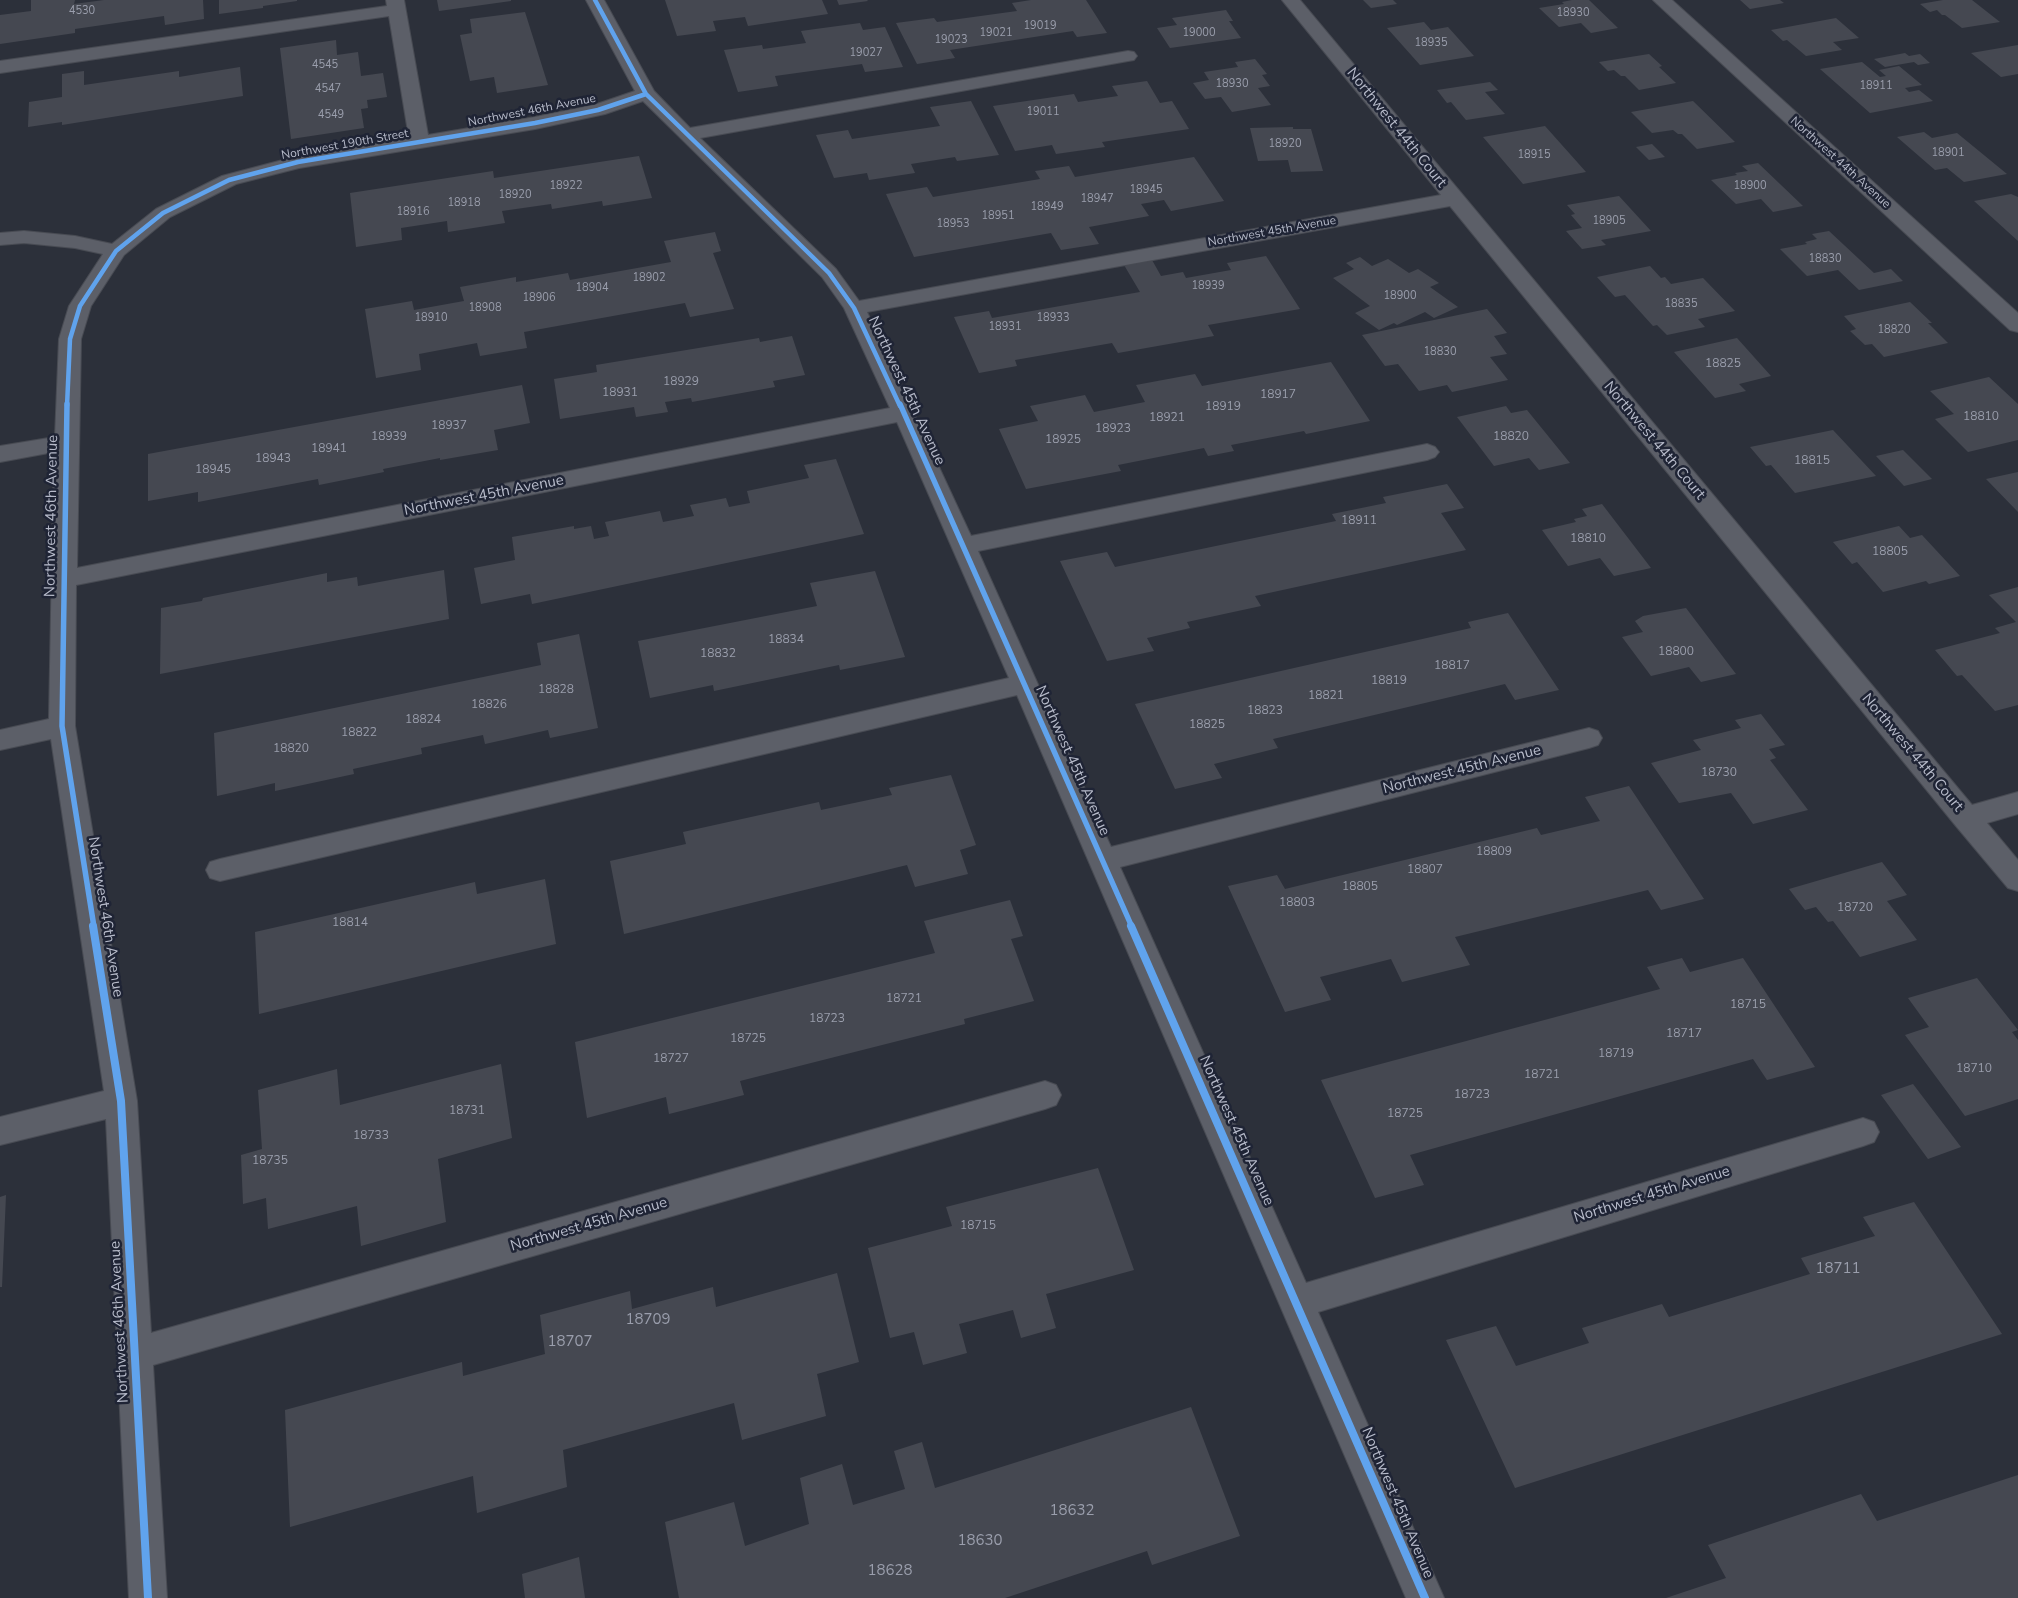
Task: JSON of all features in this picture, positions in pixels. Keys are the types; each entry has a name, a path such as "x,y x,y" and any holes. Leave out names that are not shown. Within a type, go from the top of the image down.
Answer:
{"street":[{"name":"Northwest 45th Avenue","path":"595,0 646,94 828,272 854,308 904,412 1297,1302 1416,1596"},
{"name":"Northwest 44th Court","path":"1290,0 2018,880"},
{"name":"Northwest 44th Avenue","path":"1662,0 2018,325"},
{"path":"0,67 396,5 420,143"},
{"path":"686,135 1128,56"},
{"name":"Northwest 46th Avenue","path":"420,143 553,120 598,110 646,94"},
{"name":"Northwest 190th Street","path":"116,251 163,213 229,180 298,162 420,143"},
{"name":"Northwest 45th Avenue","path":"854,308 1454,200"},
{"path":"0,239 24,237 75,242 116,251"},
{"name":"Northwest 46th Avenue","path":"116,251 80,306 70,339 66,442 62,726 121,1102 148,1598"},
{"name":"Northwest 45th Avenue","path":"64,579 904,412"},
{"path":"0,454 66,442"},
{"path":"963,546 1427,452"},
{"name":"Northwest 45th Avenue","path":"220,870 1024,684"},
{"path":"0,740 62,726"},
{"name":"Northwest 45th Avenue","path":"1102,860 1590,738"},
{"path":"1966,818 2018,803"},
{"name":"Northwest 45th Avenue","path":"134,1354 1045,1096"},
{"path":"0,1132 121,1102"},
{"name":"Northwest 45th Avenue","path":"1297,1302 1863,1132"}],"building":[{"path":"31,0 75,0 74,4 104,0 203,0 204,19 165,25 164,16 75,29 75,33 0,44 0,15 31,11"},
{"path":"219,0 297,0 297,1 219,14"},
{"path":"437,0 511,0 511,1 439,11"},
{"path":"665,0 822,0 828,14 748,26 745,17 713,21 716,31 677,36"},
{"path":"837,0 867,0 868,1 839,5"},
{"path":"1031,0 1086,0 1107,33 1077,37 1073,31 950,50 955,58 917,64 896,23 934,18 937,22 1017,11 1012,3"},
{"path":"1363,0 1393,0 1397,4 1371,8"},
{"path":"1589,0 1618,28 1591,33 1581,23 1559,27 1539,8 1564,4 1562,2"},
{"path":"1740,0 1780,0 1784,3 1750,9"},
{"path":"1943,0 1972,0 2000,22 1962,28 1937,10 1930,12 1920,4"},
{"path":"1226,10 1233,21 1229,21 1241,38 1170,48 1157,28 1177,25 1172,18"},
{"path":"525,12 548,85 497,93 494,77 470,81 460,35 472,33 470,19"},
{"path":"1836,18 1859,38 1833,42 1842,50 1806,56 1787,40 1783,41 1771,30"},
{"path":"1424,22 1431,30 1448,27 1474,56 1420,65 1387,28"},
{"path":"860,23 863,30 885,27 903,67 865,72 862,64 775,76 778,86 738,92 724,50 762,45 763,49 806,43 801,31"},
{"path":"336,40 337,55 358,52 361,76 383,73 387,97 367,100 368,108 361,109 364,128 291,139 280,48"},
{"path":"2018,45 2018,74 2001,77 1971,53"},
{"path":"1905,53 1909,56 1920,54 1930,63 1918,65 1914,62 1885,67 1874,59"},
{"path":"1649,54 1662,66 1659,67 1676,83 1639,90 1625,76 1621,76 1614,70 1608,71 1599,62"},
{"path":"1255,59 1267,74 1262,75 1270,86 1258,88 1271,105 1232,112 1221,97 1205,99 1193,83 1209,80 1204,72 1238,67 1235,62"},
{"path":"1862,62 1880,77 1886,76 1879,70 1899,66 1922,85 1905,88 1909,92 1919,90 1933,101 1870,113 1820,69"},
{"path":"240,67 243,96 62,125 62,122 28,127 29,102 62,97 62,74 84,71 84,85 179,71 179,77"},
{"path":"1147,81 1160,103 1172,101 1189,129 1102,142 1105,147 1056,154 1052,145 1015,151 993,106 1074,94 1078,102 1118,96 1112,86"},
{"path":"1490,82 1498,90 1485,92 1505,114 1466,120 1451,102 1447,103 1437,90"},
{"path":"971,101 999,155 957,161 955,157 911,164 915,173 869,180 867,173 834,178 816,135 848,130 852,139 940,126 930,107"},
{"path":"1693,101 1735,142 1697,149 1682,134 1678,134 1673,130 1652,133 1631,112"},
{"path":"1545,126 1586,172 1523,184 1483,137"},
{"path":"1293,127 1293,129 1311,129 1323,171 1291,172 1288,160 1258,161 1250,128"},
{"path":"1924,132 1932,138 1957,133 2007,174 1964,182 1947,168 1935,170 1897,137"},
{"path":"1652,144 1665,157 1649,160 1636,147"},
{"path":"639,156 652,198 603,206 602,201 552,209 551,204 502,211 505,223 448,232 447,221 401,228 402,240 356,247 350,193 493,171 494,178"},
{"path":"1194,157 1224,201 1171,211 1164,200 1141,204 1149,216 1089,227 1099,244 1061,250 1051,233 914,257 886,194 927,187 933,197 1040,179 1035,171 1069,166 1075,177"},
{"path":"1758,163 1803,206 1773,212 1761,199 1736,204 1711,180 1737,175 1735,173 1748,171 1742,166"},
{"path":"2011,194 2018,197 2018,241 1974,201"},
{"path":"1619,196 1651,231 1601,240 1606,245 1582,249 1566,231 1582,228 1571,215 1575,214 1567,205"},
{"path":"1829,231 1874,273 1891,269 1903,281 1859,290 1838,270 1807,276 1780,249 1807,244 1805,242 1817,239 1812,234"},
{"path":"715,232 721,251 713,253 734,309 690,317 685,303 524,332 527,348 480,356 477,343 419,354 421,370 376,378 365,309 412,301 414,310 464,301 460,287 516,277 516,282 568,273 570,280 671,262 664,241"},
{"path":"1266,256 1300,309 1208,325 1214,336 1118,353 1112,343 1015,360 1017,366 979,373 954,317 989,311 992,318 1140,292 1124,265 1152,260 1161,276 1183,272 1186,278 1231,270 1227,263"},
{"path":"1360,257 1372,266 1388,259 1409,273 1418,269 1439,283 1430,287 1458,307 1434,318 1425,312 1397,325 1394,323 1379,330 1355,313 1370,306 1333,278 1354,269 1346,263"},
{"path":"1650,266 1661,278 1665,277 1671,284 1703,278 1735,311 1698,319 1705,327 1667,335 1657,325 1653,326 1625,295 1615,297 1597,277"},
{"path":"1910,302 1932,323 1928,323 1948,343 1884,357 1872,344 1865,345 1850,331 1856,329 1844,316"},
{"path":"1487,309 1507,333 1494,336 1507,354 1490,357 1508,380 1452,392 1447,385 1419,391 1398,364 1385,366 1362,335"},
{"path":"792,336 805,375 773,381 775,387 692,402 691,398 665,402 668,412 636,417 634,407 560,419 554,379 597,372 596,365 759,338 760,342"},
{"path":"1737,338 1771,376 1739,384 1746,391 1715,398 1674,352"},
{"path":"1331,362 1370,421 1306,434 1304,431 1231,445 1234,451 1208,456 1204,448 1118,465 1121,471 1026,489 999,429 1038,421 1030,406 1085,395 1094,412 1145,402 1136,385 1195,374 1202,386"},
{"path":"1989,377 2018,404 2018,440 1968,452 1935,419 1954,414 1930,391"},
{"path":"522,385 530,423 494,430 498,450 440,460 440,458 383,469 384,472 319,485 318,479 198,502 198,492 148,501 148,454"},
{"path":"1506,406 1511,413 1527,410 1570,463 1539,470 1529,458 1494,466 1457,417"},
{"path":"1833,430 1876,476 1795,493 1771,465 1766,466 1750,447"},
{"path":"1903,450 1932,479 1904,486 1876,456"},
{"path":"836,459 864,534 532,604 530,594 481,604 474,568 515,560 512,537 574,526 574,529 591,526 594,539 609,536 605,522 660,511 663,522 694,516 690,505 726,498 729,507 750,503 747,491 809,478 804,465"},
{"path":"2018,472 2018,512 1986,479"},
{"path":"1447,484 1464,508 1441,513 1466,550 1255,596 1261,606 1187,622 1190,628 1147,638 1154,651 1107,661 1060,561 1107,552 1115,567 1336,521 1332,514 1386,503 1383,497"},
{"path":"1602,504 1651,568 1614,576 1600,558 1568,566 1542,530 1576,522 1574,519 1587,516 1582,509"},
{"path":"1899,526 1910,538 1922,535 1960,576 1929,584 1926,581 1883,592 1857,562 1852,564 1833,542"},
{"path":"444,570 449,619 160,674 161,608 202,601 203,598 327,573 327,582 357,577 358,586"},
{"path":"875,571 905,657 840,670 839,665 714,691 713,685 650,698 638,641 817,606 810,583"},
{"path":"2018,587 2018,705 1995,711 1962,675 1957,676 1935,650 2000,633 1995,628 2016,622 1989,595"},
{"path":"1686,608 1736,674 1701,682 1689,667 1651,676 1622,637 1643,632 1635,621 1643,616"},
{"path":"1508,613 1559,690 1515,700 1505,684 1273,739 1278,748 1214,764 1222,778 1175,789 1135,704 1471,628 1468,622"},
{"path":"579,634 598,728 550,738 548,730 485,744 483,735 421,748 422,754 353,769 354,774 275,791 275,783 217,796 214,733 541,665 537,643"},
{"path":"1761,714 1785,745 1769,749 1776,758 1770,760 1808,810 1753,824 1731,793 1679,803 1651,763 1701,750 1693,740 1741,728 1735,720"},
{"path":"951,775 976,845 960,850 968,874 915,887 907,865 624,934 610,861 686,844 683,832 819,802 821,810 892,795 889,788"},
{"path":"1629,786 1704,899 1661,910 1648,890 1455,937 1470,965 1402,982 1391,959 1320,977 1331,1000 1285,1012 1228,886 1277,875 1285,889 1537,828 1541,835 1600,821 1585,797"},
{"path":"1882,862 1907,895 1887,901 1917,940 1860,957 1833,921 1828,922 1816,907 1805,910 1789,889"},
{"path":"545,879 556,944 259,1014 255,932 475,882 477,894"},
{"path":"1010,900 1023,936 1011,939 1034,1001 964,1019 965,1024 740,1081 744,1095 669,1114 666,1097 587,1118 575,1042 935,953 924,921"},
{"path":"1682,958 1690,972 1743,958 1815,1067 1767,1080 1753,1059 1410,1155 1424,1185 1375,1198 1321,1080 1660,989 1647,967"},
{"path":"1977,978 2018,1030 2012,1032 2018,1040 2018,1099 1965,1116 1905,1035 1929,1027 1908,998"},
{"path":"501,1064 512,1138 438,1159 446,1222 361,1246 357,1206 268,1229 266,1198 243,1204 241,1155 262,1149 258,1090 337,1069 340,1105"},
{"path":"1913,1084 1961,1147 1928,1159 1881,1095"},
{"path":"1098,1168 1134,1270 1046,1294 1056,1328 1021,1338 1013,1310 959,1324 967,1353 923,1365 914,1332 890,1338 868,1248 952,1226 946,1207"},
{"path":"6,1195 2,1287 0,1287 0,1197"},
{"path":"1914,1202 2002,1334 1515,1488 1446,1340 1496,1326 1516,1366 1589,1343 1582,1328 1662,1304 1669,1317 1810,1274 1801,1258 1875,1236 1863,1217"},
{"path":"837,1273 859,1362 817,1374 826,1416 742,1440 734,1403 563,1450 567,1487 477,1513 473,1476 290,1527 285,1410 462,1362 463,1376 545,1354 540,1315 630,1291 632,1309 713,1287 716,1307"},
{"path":"1191,1407 1240,1536 1152,1565 1147,1551 1005,1598 679,1598 665,1522 734,1502 745,1546 809,1524 800,1478 842,1464 853,1505 905,1489 894,1451 922,1442 935,1488"},
{"path":"2018,1475 2018,1598 1666,1598 1726,1578 1708,1545 1861,1494 1877,1521"},
{"path":"579,1557 585,1598 525,1598 522,1574"}],"cycle path":[{"path":"595,0 646,94 829,273 854,308 904,413 1025,684 1425,1598"},
{"path":"148,1598 121,1101 62,726 66,442 70,339 80,306 116,251 163,213 229,180 298,162 535,123 598,110 646,94"}]}
